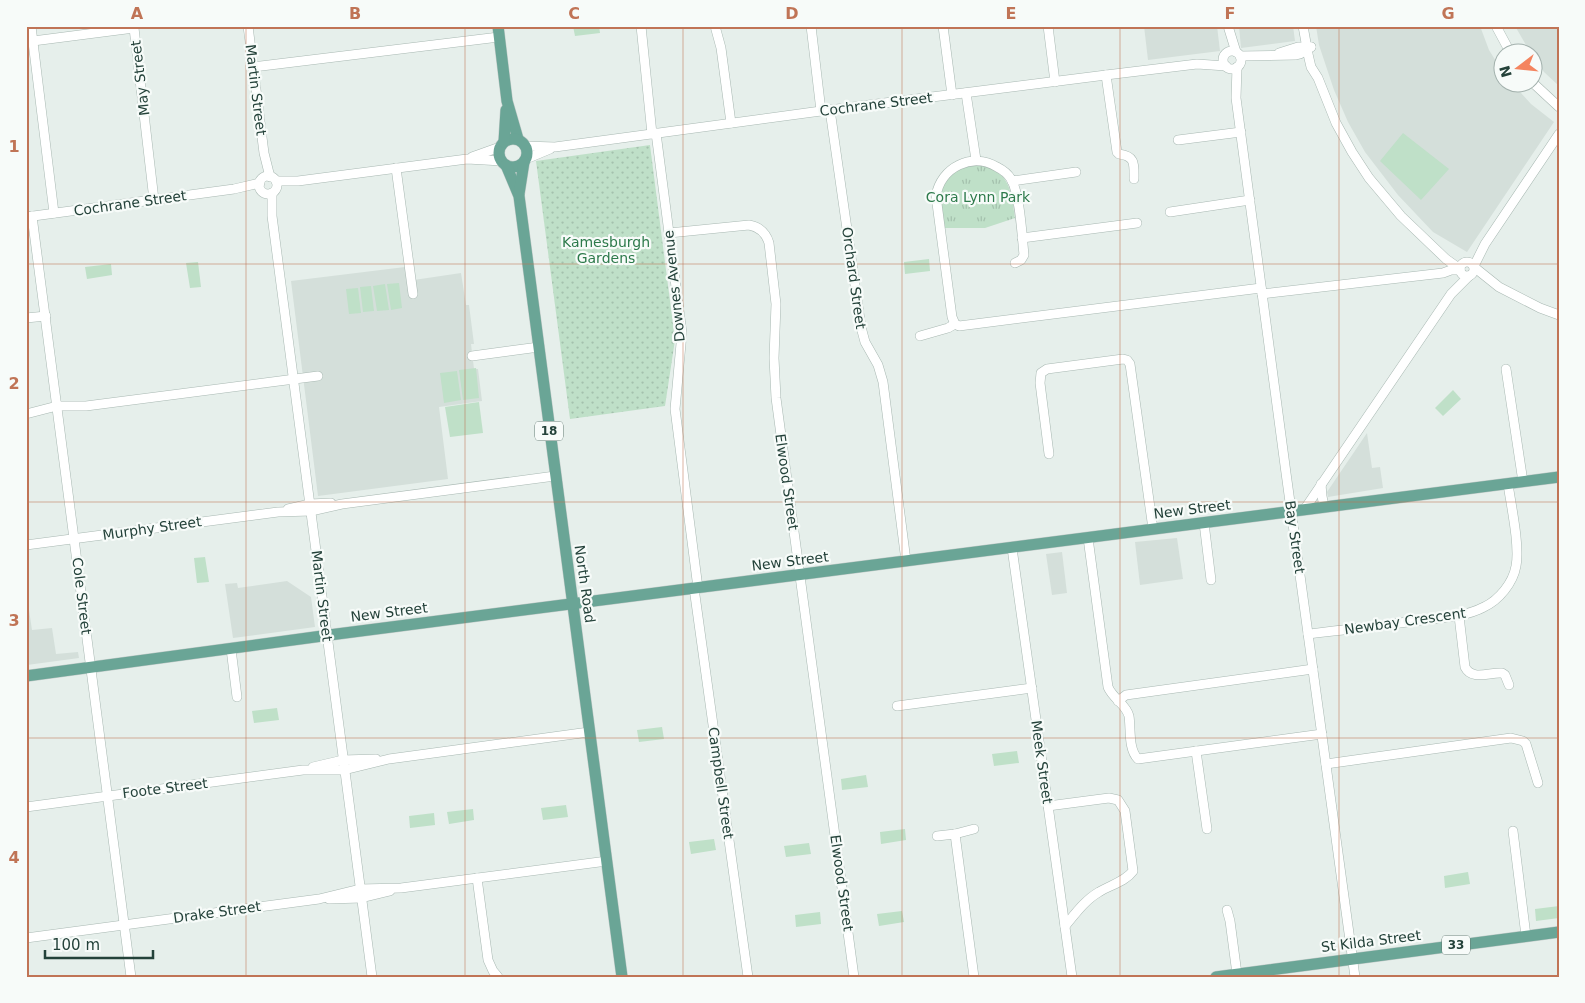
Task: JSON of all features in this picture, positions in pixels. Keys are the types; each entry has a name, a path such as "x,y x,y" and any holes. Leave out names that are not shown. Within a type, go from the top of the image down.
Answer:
{"main road":[{"name":"18","path":"498,32 507,101 522,142 527,150 525,160"},
{"name":"18","path":"504,163 500,156 507,101"},
{"path":"502,145 508,139 522,142"},
{"path":"504,163 516,166 525,160"},
{"name":"North Road","path":"518,196 525,160"},
{"name":"North Road","path":"504,163 518,196 622,977"},
{"name":"New Street","path":"26,676 1559,477"},
{"name":"St Kilda Street","path":"1216,977 1559,932"}],"street":[{"path":"31,26 54,213"},
{"name":"Martin Street","path":"248,26 372,977"},
{"name":"Downes Avenue","path":"641,26 682,333 675,409 696,588"},
{"path":"715,26 721,48 731,123"},
{"name":"Orchard Street","path":"811,26 861,327 865,342 878,365 883,382 906,561"},
{"path":"943,26 960,94 973,160"},
{"path":"1048,26 1055,82"},
{"name":"Bay Street","path":"1228,26 1234,58 1236,98 1261,291 1355,977"},
{"path":"1496,26 1505,42"},
{"name":"May Street","path":"33,41 134,28 154,200"},
{"path":"1304,31 1308,48 1317,66 1318,78 1339,130 1369,178 1400,216 1437,248 1467,269 1540,308 1559,315"},
{"path":"253,67 498,32"},
{"name":"Cochrane Street","path":"525,160 555,147 1234,58 1262,56 1294,48 1308,48"},
{"name":"Cochrane Street","path":"1197,64 1232,68 1234,58"},
{"name":"Bay Street","path":"1226,66 1236,98"},
{"path":"1106,75 1117,152 1128,155 1131,158 1134,179"},
{"path":"1542,91 1559,107"},
{"path":"1178,140 1241,132"},
{"path":"1304,510 1559,134"},
{"name":"Cochrane Street","path":"522,142 555,147"},
{"name":"Cochrane Street","path":"467,159 502,145"},
{"name":"Cochrane Street","path":"29,216 467,159 504,163"},
{"path":"955,324 952,317 936,196 944,177 957,165 973,160 984,161 996,166 1008,175 1012,181 1016,194 1024,255 1021,260 1015,263"},
{"path":"396,168 413,294"},
{"path":"1012,181 1076,172"},
{"path":"1170,212 1250,200"},
{"name":"Cole Street","path":"29,216 46,316 131,977"},
{"path":"1022,238 1136,223"},
{"name":"Elwood Street","path":"669,233 743,224 756,227 767,237 776,304 774,358 776,398 854,977"},
{"path":"920,336 948,328 955,324 964,326 1467,269"},
{"path":"26,318 46,316"},
{"path":"472,356 538,347"},
{"path":"1049,454 1040,384 1040,375 1043,371 1123,358 1127,360 1130,364 1152,530"},
{"path":"1506,369 1523,482"},
{"path":"29,413 318,376"},
{"name":"Murphy Street","path":"26,545 556,476"},
{"path":"1321,484 1324,507"},
{"name":"Newbay Crescent","path":"1308,634 1459,616 1485,607 1504,590 1512,578 1516,567 1517,554 1508,484"},
{"path":"1204,523 1211,580"},
{"path":"1088,538 1108,687 1129,716 1133,752 1138,759 1322,734"},
{"name":"Meek Street","path":"1012,548 1072,977"},
{"name":"Campbell Street","path":"696,588 748,977"},
{"path":"1459,616 1468,671 1476,675 1502,673 1505,675 1509,685"},
{"path":"231,649 237,697"},
{"path":"1118,701 1126,695 1313,669"},
{"path":"897,706 1032,688"},
{"name":"Foote Street","path":"26,807 590,732"},
{"path":"1326,764 1511,738 1523,740 1526,744 1538,783"},
{"path":"1196,751 1207,829"},
{"path":"1048,806 1109,798 1118,800 1125,811 1133,871 1124,879 1098,892 1065,926"},
{"path":"937,836 974,829"},
{"path":"1513,831 1526,936"},
{"path":"955,834 974,977"},
{"name":"Drake Street","path":"26,938 607,861"},
{"path":"477,878 488,960 498,977"},
{"path":"1227,910 1230,922 1235,975"}],"shaded area":[{"path":"1144,26 1217,26 1220,51 1148,60"},
{"path":"1239,26 1293,26 1295,41 1241,48"},
{"path":"1316,26 1480,26 1492,55 1492,92 1520,92 1531,104 1554,122 1467,252 1433,232 1398,195 1365,152 1348,122 1334,90 1319,45"},
{"path":"1515,26 1559,26 1559,86 1542,69 1542,42 1524,42"},
{"path":"405,267 407,281 461,273 466,305 469,305 474,344 471,344 474,369 478,369 482,401 439,407 448,479 318,496 291,281"},
{"path":"1367,433 1372,468 1380,467 1383,488 1328,497 1327,492"},
{"path":"1177,538 1183,579 1140,585 1135,542"},
{"path":"1062,552 1067,593 1052,595 1046,554"},
{"path":"287,581 311,597 315,627 233,638 225,584 237,583 238,588"},
{"path":"26,610 29,610 32,630 52,628 56,654 78,652 79,658 27,665"}],"green space":[{"path":"573,26 599,26 600,33 575,36"},
{"path":"1403,133 1449,169 1421,200 1380,161"},
{"name":"Kamesburgh Gardens","path":"650,145 675,340 665,406 570,419 536,161"},
{"name":"Cora Lynn Park","path":"982,165 999,173 1008,185 1015,218 985,228 945,228 941,200 946,182 950,176 961,169"},
{"path":"929,259 930,271 905,274 904,262"},
{"path":"198,262 201,287 190,288 186,263"},
{"path":"111,264 112,275 87,279 85,267"},
{"path":"399,283 402,308 391,310 387,284"},
{"path":"385,284 389,310 377,311 373,286"},
{"path":"371,286 374,311 363,312 360,287"},
{"path":"358,288 361,313 349,314 346,289"},
{"path":"476,368 479,398 463,400 459,370"},
{"path":"457,371 461,400 444,403 440,373"},
{"path":"1453,390 1461,399 1443,416 1435,408"},
{"path":"479,402 483,433 450,437 445,407"},
{"path":"205,557 209,582 197,583 194,558"},
{"path":"277,708 279,720 254,723 252,711"},
{"path":"662,727 664,739 639,742 637,730"},
{"path":"1017,751 1019,763 994,766 992,754"},
{"path":"866,775 868,787 842,790 841,779"},
{"path":"566,805 568,817 543,820 541,808"},
{"path":"473,809 474,820 449,824 447,812"},
{"path":"434,813 435,825 410,828 409,816"},
{"path":"905,829 906,840 881,844 880,832"},
{"path":"714,839 716,850 691,854 689,842"},
{"path":"809,843 811,854 786,857 784,846"},
{"path":"1468,872 1470,884 1445,888 1444,876"},
{"path":"1559,906 1559,918 1536,921 1535,909"},
{"path":"902,911 904,922 879,926 877,914"},
{"path":"820,912 821,924 796,927 795,915"}]}
